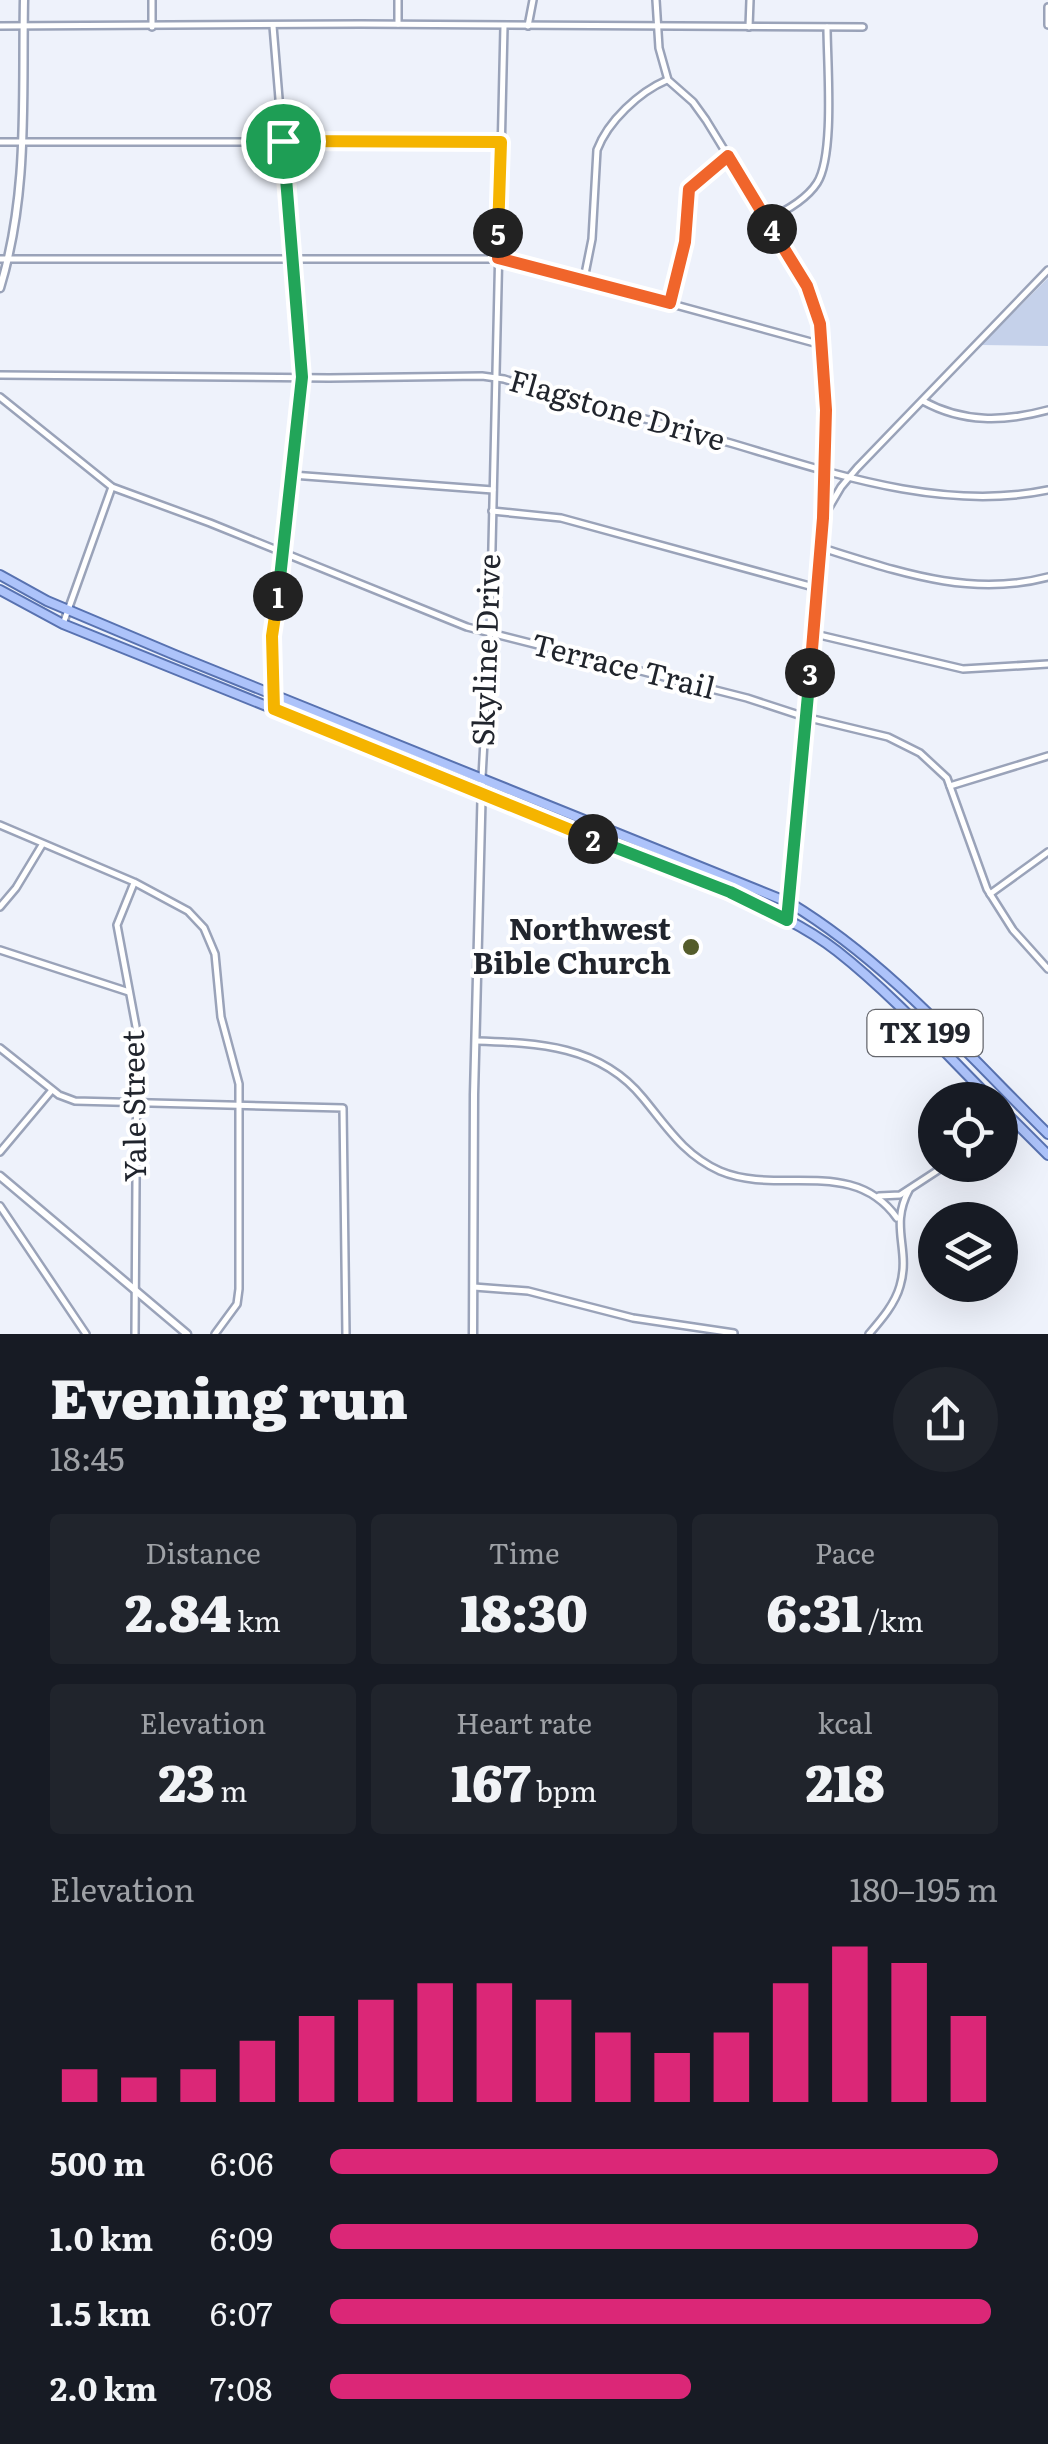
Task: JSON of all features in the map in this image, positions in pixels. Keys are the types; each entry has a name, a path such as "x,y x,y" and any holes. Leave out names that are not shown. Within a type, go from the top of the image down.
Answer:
{"main road":[{"name":"TX 199","path":"0,575 187,660 790,903 864,954 995,1082"},
{"name":"TX 199","path":"0,590 64,624 730,892 787,920 836,950 974,1082"},
{"path":"182,672 187,660"},
{"path":"638,857 645,843"},
{"name":"TX 199","path":"1018,1104 1048,1134"},
{"path":"1018,1127 1048,1154"}],"street":[{"path":"0,288 20,198 24,0"},
{"path":"152,0 152,27"},
{"path":"398,0 398,24"},
{"path":"528,26 533,0"},
{"path":"656,0 668,80 693,102 816,304 822,345 826,410 823,518 787,920"},
{"path":"750,0 750,27"},
{"path":"1048,7 1048,24"},
{"path":"0,26 863,27"},
{"path":"273,26 302,377 272,636 274,709"},
{"name":"Skyline Drive","path":"473,1334 482,780 490,633 504,26"},
{"path":"766,220 812,189 824,170 827,27"},
{"path":"584,279 602,136 642,96 668,80"},
{"path":"0,142 501,142"},
{"path":"670,303 685,242 689,189 728,156"},
{"path":"4,259 498,258 822,345"},
{"path":"823,518 850,476 1048,270"},
{"name":"Flagstone Drive","path":"0,375 495,378 822,469 942,495 998,497 1048,490"},
{"name":"Terrace Trail","path":"0,397 112,488 284,552 467,627 888,737 932,760 950,786 990,894 1013,930 1048,969"},
{"path":"923,401 946,412 986,420 1048,410"},
{"path":"292,475 492,490"},
{"path":"64,624 112,488"},
{"path":"492,510 561,518 817,588"},
{"path":"820,548 945,583 997,585 1048,578"},
{"path":"814,634 964,669 1048,664"},
{"path":"950,786 1048,756"},
{"path":"0,825 134,882 188,911 210,940 218,969 221,1017 236,1064 240,1104 239,1289 237,1304 215,1334"},
{"path":"0,907 42,845"},
{"path":"990,894 1048,852"},
{"name":"Yale Street","path":"134,882 117,926 137,1032 134,1334"},
{"path":"0,950 129,992"},
{"path":"476,1041 550,1045 580,1052 606,1065 642,1096 681,1147 717,1170 756,1180 831,1179 888,1198 921,1182"},
{"path":"0,1048 50,1089 75,1101 343,1108 346,1334"},
{"path":"0,1152 50,1089"},
{"path":"0,1176 188,1334"},
{"path":"869,1334 900,1287 903,1267 897,1218 909,1190"},
{"path":"876,1196 897,1218"},
{"path":"0,1206 86,1334"},
{"path":"474,1287 528,1291 633,1318 734,1333"}],"shaded area":[{"path":"1048,278 1048,346 981,345"}],"place":[{"name":"Northwest Bible Church","path":"691,947"}],"route":[{"path":"283,141 501,142 498,258 670,303 685,242 689,189 728,156 807,286 820,324 826,410 823,518 787,920 730,892 274,709 272,636 302,377 283,141"}]}
